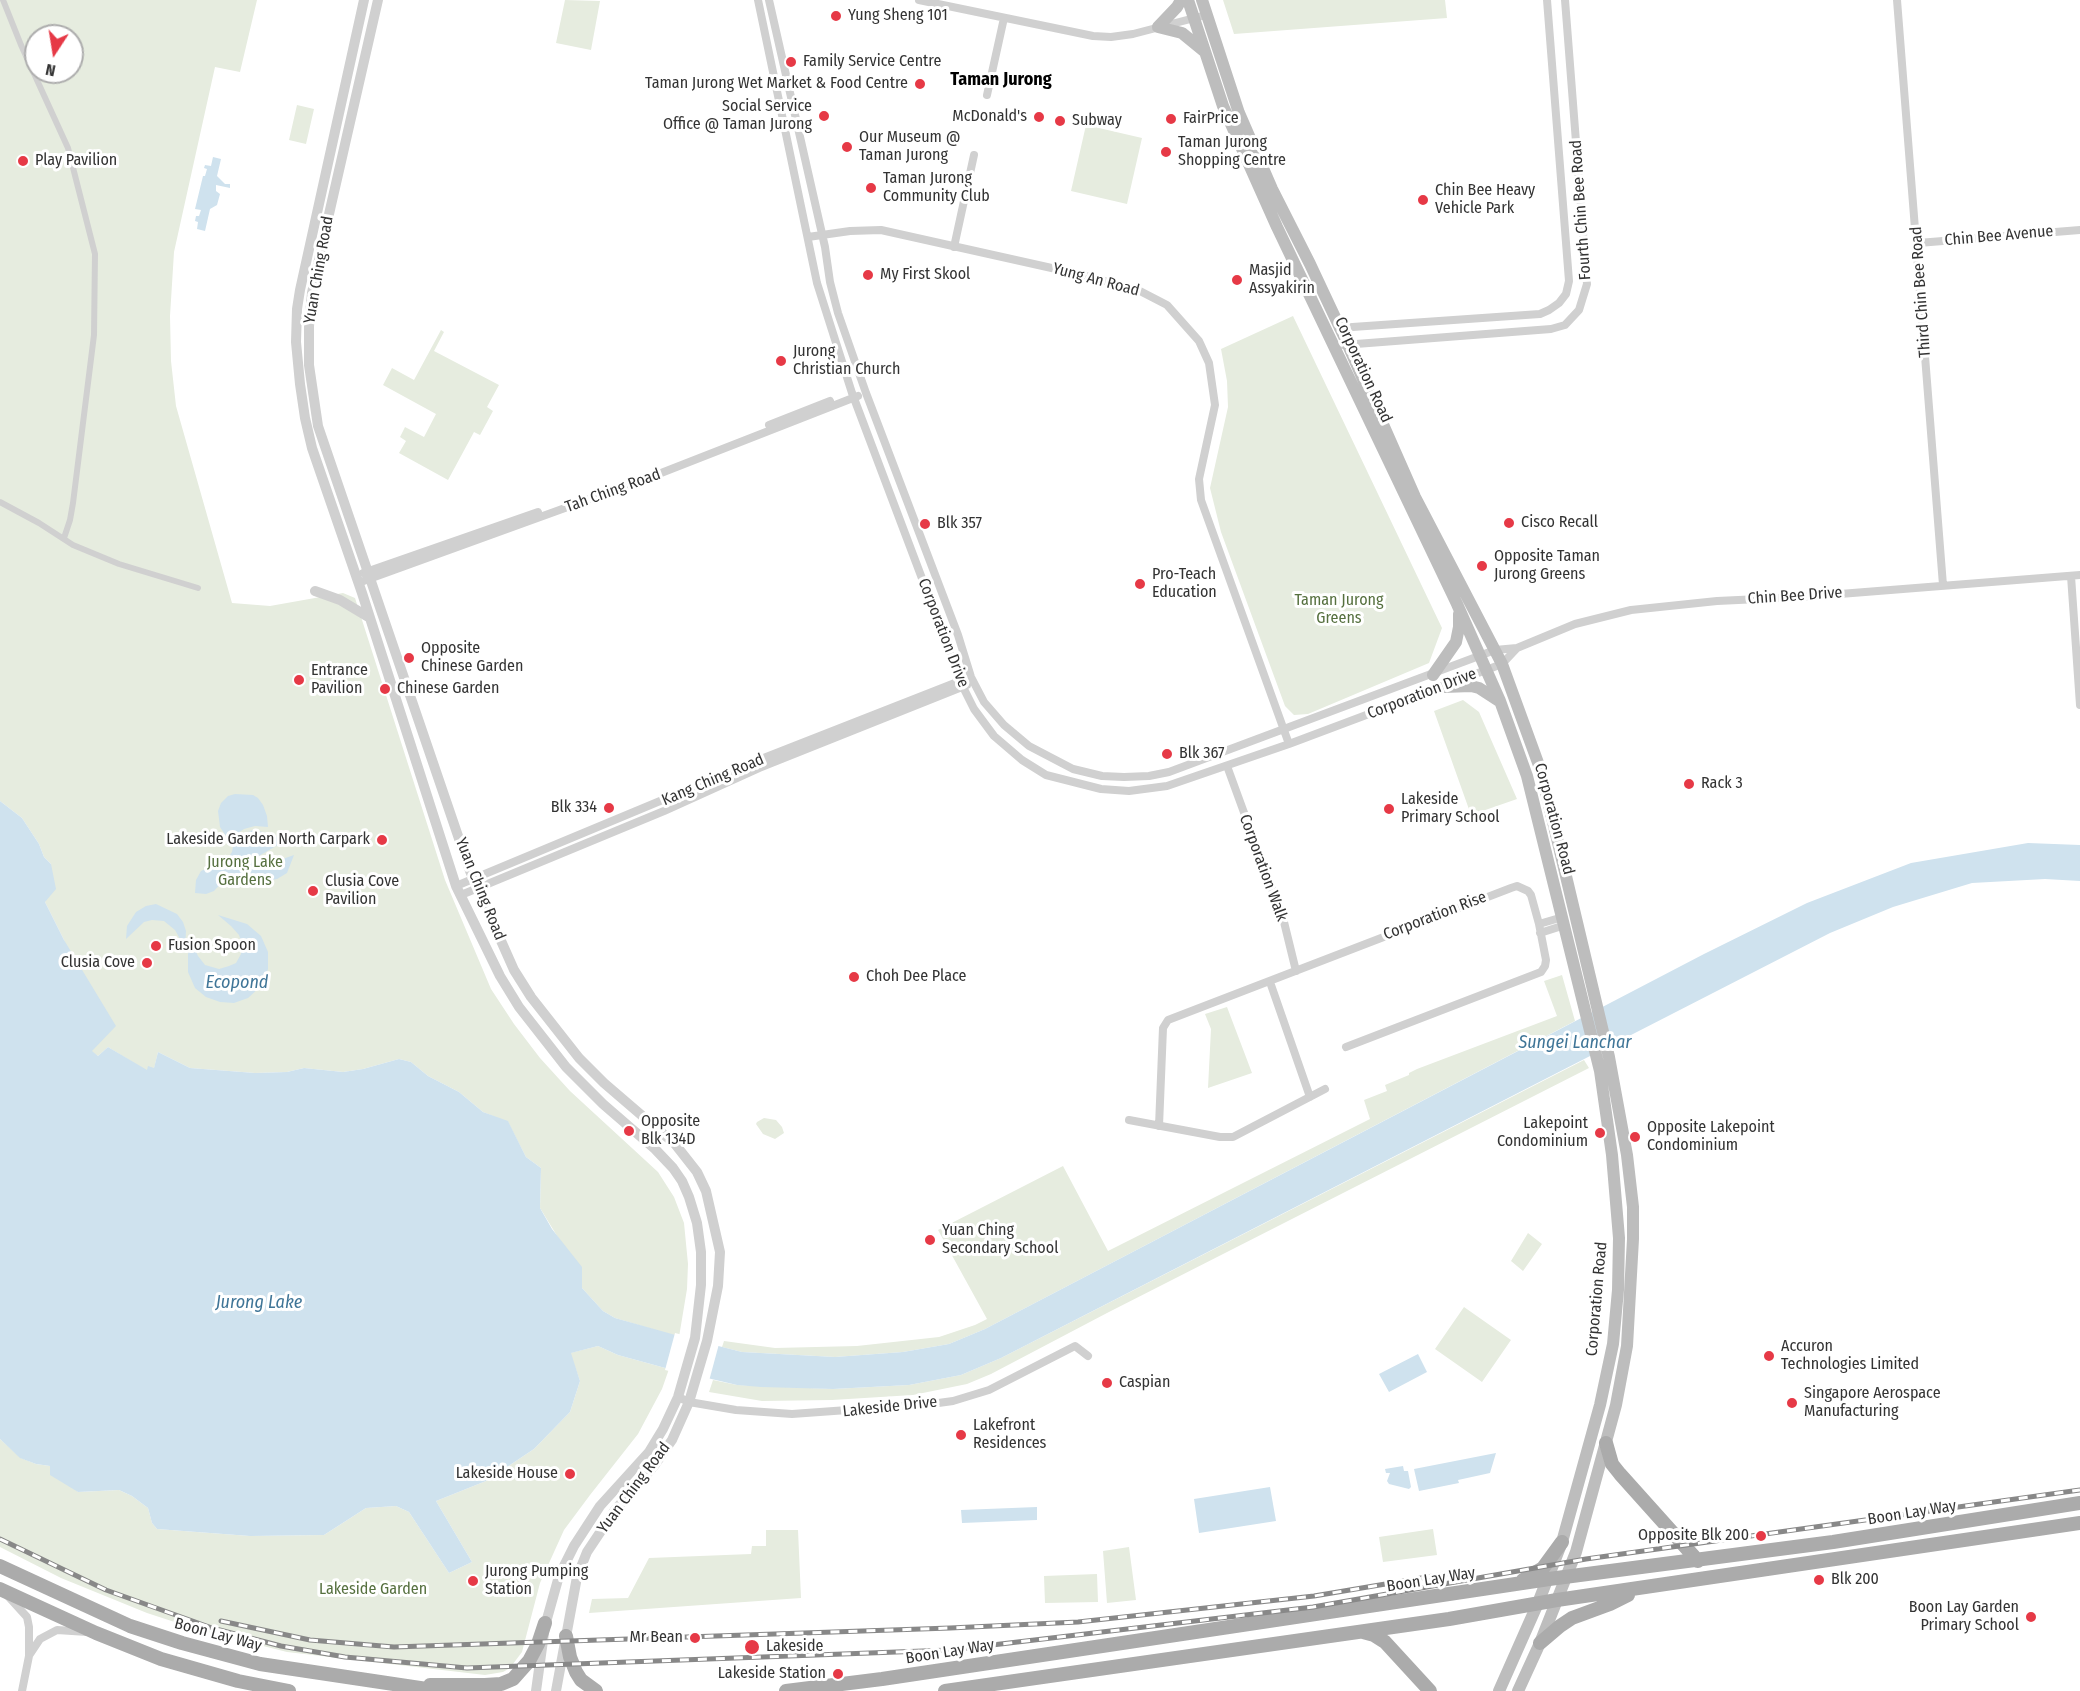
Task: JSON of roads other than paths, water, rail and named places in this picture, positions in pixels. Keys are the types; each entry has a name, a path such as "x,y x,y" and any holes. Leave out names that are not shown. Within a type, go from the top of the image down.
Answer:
{"main road":[{"path":"1180,0 1177,7 1158,27 1182,33 1205,52"},
{"name":"Corporation Road","path":"1188,0 1200,17 1272,189 1340,327 1414,496 1502,664 1541,771 1598,1009 1619,1238 1618,1290 1613,1344 1604,1387 1562,1542 1549,1579 1499,1691"},
{"name":"Corporation Road","path":"1202,0 1200,17 1205,52 1223,106 1276,227 1457,604 1500,701 1527,776 1585,1014 1603,1059 1627,1155 1634,1239 1627,1346 1616,1405 1588,1513 1567,1576 1518,1691"},
{"path":"1433,675 1456,642 1459,627 1457,604"},
{"path":"1444,687 1479,688 1500,701"},
{"path":"1544,844 1559,840"},
{"path":"1606,1443 1612,1464 1698,1561"},
{"name":"Boon Lay Way","path":"786,1691 923,1673 1567,1576 1833,1542 2080,1503"},
{"path":"945,1691 2080,1523"},
{"path":"1513,1584 1533,1576 1543,1568 1562,1542"},
{"name":"Boon Lay Way","path":"0,1566 130,1626 182,1643 260,1664 440,1691"},
{"path":"1,1590 96,1633 187,1668 289,1691"},
{"path":"1540,1643 1572,1618 1610,1604 1638,1590"},
{"path":"413,1686 501,1684 513,1679 529,1661 545,1623"},
{"path":"1361,1631 1386,1642 1430,1691"},
{"path":"566,1636 576,1672 581,1680 596,1691"}],"street":[{"path":"3,0 68,148 95,254 94,335 73,503 64,538"},
{"name":"Yuan Ching Road","path":"364,0 300,290 296,342 304,418 309,438 459,891 506,986 519,1007 566,1067 603,1104 655,1149 682,1181 697,1223 701,1252 701,1285 695,1338 685,1375 684,1399 666,1449 615,1510 586,1552 578,1577 556,1691"},
{"name":"Yuan Ching Road","path":"378,0 312,293 309,364 318,426 475,883 519,978 579,1058 675,1144 697,1172 706,1191 720,1252 718,1286 697,1378 649,1452 600,1506 574,1546 559,1576 545,1623 536,1691"},
{"name":"Corporation Drive","path":"758,0 817,283 853,395 962,684 974,709 994,736 1022,760 1046,775 1071,783 1129,792 1167,786 1227,766 1502,664"},
{"name":"Corporation Drive","path":"769,0 838,313 865,391 958,635 972,680 984,702 1004,725 1029,746 1073,770 1102,776 1149,776 1169,772 1495,650"},
{"path":"919,0 1093,36 1111,37 1133,34 1200,17"},
{"name":"Fourth Chin Bee Road","path":"1325,328 1540,314 1559,303 1566,294 1569,281 1547,0"},
{"name":"Fourth Chin Bee Road","path":"1334,346 1551,329 1564,325 1579,310 1587,284 1565,0"},
{"name":"Third Chin Bee Road","path":"1897,0 1918,243 1943,585"},
{"path":"987,95 1004,18"},
{"path":"352,52 365,55"},
{"path":"954,247 974,155"},
{"name":"Yung An Road","path":"808,237 881,230 1083,275 1138,290 1167,305 1198,342 1209,363 1215,405 1199,479 1201,500 1288,744"},
{"name":"Chin Bee Avenue","path":"1918,243 2080,230"},
{"name":"Tah Ching Road","path":"357,579 656,475 865,391"},
{"path":"0,502 73,545 119,564 198,588"},
{"path":"2076,575 2080,705"},
{"name":"Chin Bee Drive","path":"1495,650 1516,648 1575,624 1631,610 1717,601 1802,597 2076,575"},
{"path":"315,591 349,604 370,619"},
{"name":"Chin Bee Drive","path":"1502,664 1516,648"},
{"name":"Kang Ching Road","path":"459,891 786,754 972,680"},
{"name":"Corporation Walk","path":"1227,766 1284,922 1296,971"},
{"name":"Corporation Rise","path":"1296,971 1516,886 1528,891 1531,895 1545,960 1545,966 1541,972 1346,1047"},
{"path":"1539,928 1564,921"},
{"path":"1159,1126 1165,1023 1296,971"},
{"path":"506,986 519,978"},
{"path":"1270,982 1311,1097"},
{"path":"1129,1120 1220,1137 1233,1137 1325,1089"},
{"name":"Lakeside Drive","path":"684,1399 736,1410 792,1414 931,1404 953,1401 989,1390 1075,1346 1088,1356"},
{"path":"1,1590 27,1617 29,1656 22,1691"},
{"path":"29,1656 40,1639 57,1630 96,1633"}],"water":[{"path":"213,157 221,159 217,176 225,184 230,184 230,188 216,185 216,191 220,194 217,205 210,209 205,231 197,229 196,216 199,216 201,210 195,209 203,176 207,169 204,168 205,165 211,166"},
{"path":"253,795 258,798 267,816 268,827 255,826 244,829 230,842 220,827 218,811 221,803 228,796"},
{"name":"Jurong Lake","path":"0,801 22,818 39,844 44,857 51,864 56,889 45,902 64,940 116,1026 92,1051 98,1056 108,1047 147,1070 148,1066 154,1068 158,1052 190,1068 255,1073 287,1072 304,1068 343,1072 399,1059 411,1062 428,1076 459,1092 483,1112 508,1121 526,1157 541,1168 540,1208 552,1229 582,1267 582,1288 603,1311 615,1318 742,1352 835,1357 903,1352 949,1344 985,1329 1704,954 1807,903 1911,863 2028,843 2080,845 2080,881 2045,879 1972,883 1893,907 1830,933 1001,1358 961,1375 909,1385 833,1389 761,1387 737,1385 669,1369 618,1355 598,1346 571,1353 580,1381 570,1412 534,1449 486,1481 436,1501 472,1562 449,1573 409,1512 396,1506 366,1508 324,1535 250,1536 157,1529 152,1523 148,1508 132,1496 119,1490 78,1492 50,1475 50,1466 20,1458 0,1439"},
{"path":"253,830 273,834 296,844 276,846 252,860 228,858 234,842 243,834"},
{"path":"294,855 287,873 277,879 262,882 248,877 231,877 225,879 214,891 206,894 195,893 196,880 201,871 214,865 274,862"},
{"path":"156,904 177,914 183,922 186,931 185,948 175,930 164,921 144,922 126,939 127,926 136,912 146,906"},
{"name":"Ecopond","path":"218,915 247,924 261,936 268,952 268,969 261,986 248,998 234,1003 220,1002 206,997 195,988 188,972 190,939 205,965 219,969 229,966 236,963 241,954 242,944 239,935"},
{"path":"1418,1354 1427,1372 1389,1392 1379,1374"},
{"path":"1496,1453 1490,1473 1458,1480 1459,1483 1419,1491 1414,1469"},
{"path":"1403,1466 1404,1471 1408,1471 1411,1487 1409,1489 1389,1484 1387,1481 1390,1473 1386,1473 1385,1469"},
{"path":"1270,1487 1276,1521 1199,1533 1194,1499"},
{"path":"1037,1507 1037,1520 962,1523 961,1510"}],"railway":[{"path":"0,1539 106,1590 212,1628 281,1646 345,1657 467,1668 950,1650 1313,1607 1586,1559 2080,1490"},
{"path":"221,1621 310,1640 394,1647 950,1628 1078,1622 1314,1596 1451,1573"}],"place":[{"name":"Yung Sheng 101","path":"836,16"},
{"name":"Family Service Centre","path":"791,62"},
{"name":"Taman Jurong Wet Market & Food Centre","path":"920,84"},
{"name":"Social Service Office @ Taman Jurong","path":"824,116"},
{"name":"McDonald's","path":"1039,117"},
{"name":"FairPrice","path":"1171,119"},
{"name":"Subway","path":"1060,121"},
{"name":"Our Museum @ Taman Jurong","path":"847,147"},
{"name":"Taman Jurong Shopping Centre","path":"1166,152"},
{"name":"Play Pavilion","path":"23,161"},
{"name":"Taman Jurong Community Club","path":"871,188"},
{"name":"Chin Bee Heavy Vehicle Park","path":"1423,200"},
{"name":"My First Skool","path":"868,275"},
{"name":"Masjid Assyakirin","path":"1237,280"},
{"name":"Jurong Christian Church","path":"781,361"},
{"name":"Cisco Recall","path":"1509,523"},
{"name":"Blk 357","path":"925,524"},
{"name":"Opposite Taman Jurong Greens","path":"1482,566"},
{"name":"Pro-Teach Education","path":"1140,584"},
{"name":"Opposite Chinese Garden","path":"409,658"},
{"name":"Entrance Pavilion","path":"299,680"},
{"name":"Chinese Garden","path":"385,689"},
{"name":"Blk 367","path":"1167,754"},
{"name":"Rack 3","path":"1689,784"},
{"name":"Blk 334","path":"609,808"},
{"name":"Lakeside Primary School","path":"1389,809"},
{"name":"Lakeside Garden North Carpark","path":"382,840"},
{"name":"Clusia Cove Pavilion","path":"313,891"},
{"name":"Fusion Spoon","path":"156,946"},
{"name":"Clusia Cove","path":"147,963"},
{"name":"Choh Dee Place","path":"854,977"},
{"name":"Opposite Blk 134D","path":"629,1131"},
{"name":"Lakepoint Condominium","path":"1600,1133"},
{"name":"Opposite Lakepoint Condominium","path":"1635,1137"},
{"name":"Yuan Ching Secondary School","path":"930,1240"},
{"name":"Accuron Technologies Limited","path":"1769,1356"},
{"name":"Caspian","path":"1107,1383"},
{"name":"Singapore Aerospace Manufacturing","path":"1792,1403"},
{"name":"Lakefront Residences","path":"961,1435"},
{"name":"Lakeside House","path":"570,1474"},
{"name":"Opposite Blk 200","path":"1761,1536"},
{"name":"Blk 200","path":"1819,1580"},
{"name":"Jurong Pumping Station","path":"473,1581"},
{"name":"Boon Lay Garden Primary School","path":"2031,1617"},
{"name":"Mr Bean","path":"695,1638"},
{"name":"Lakeside","path":"752,1647"},
{"name":"Lakeside Station","path":"838,1674"}],"district":[{"name":"Taman Jurong","path":"1001,80"}],"park label":[{"name":"Taman Jurong Greens","path":"1339,610"},
{"name":"Jurong Lake Gardens","path":"245,872"},
{"name":"Lakeside Garden","path":"373,1590"}],"water label":[{"name":"Sungei Lanchar","path":"1575,1043"}]}
